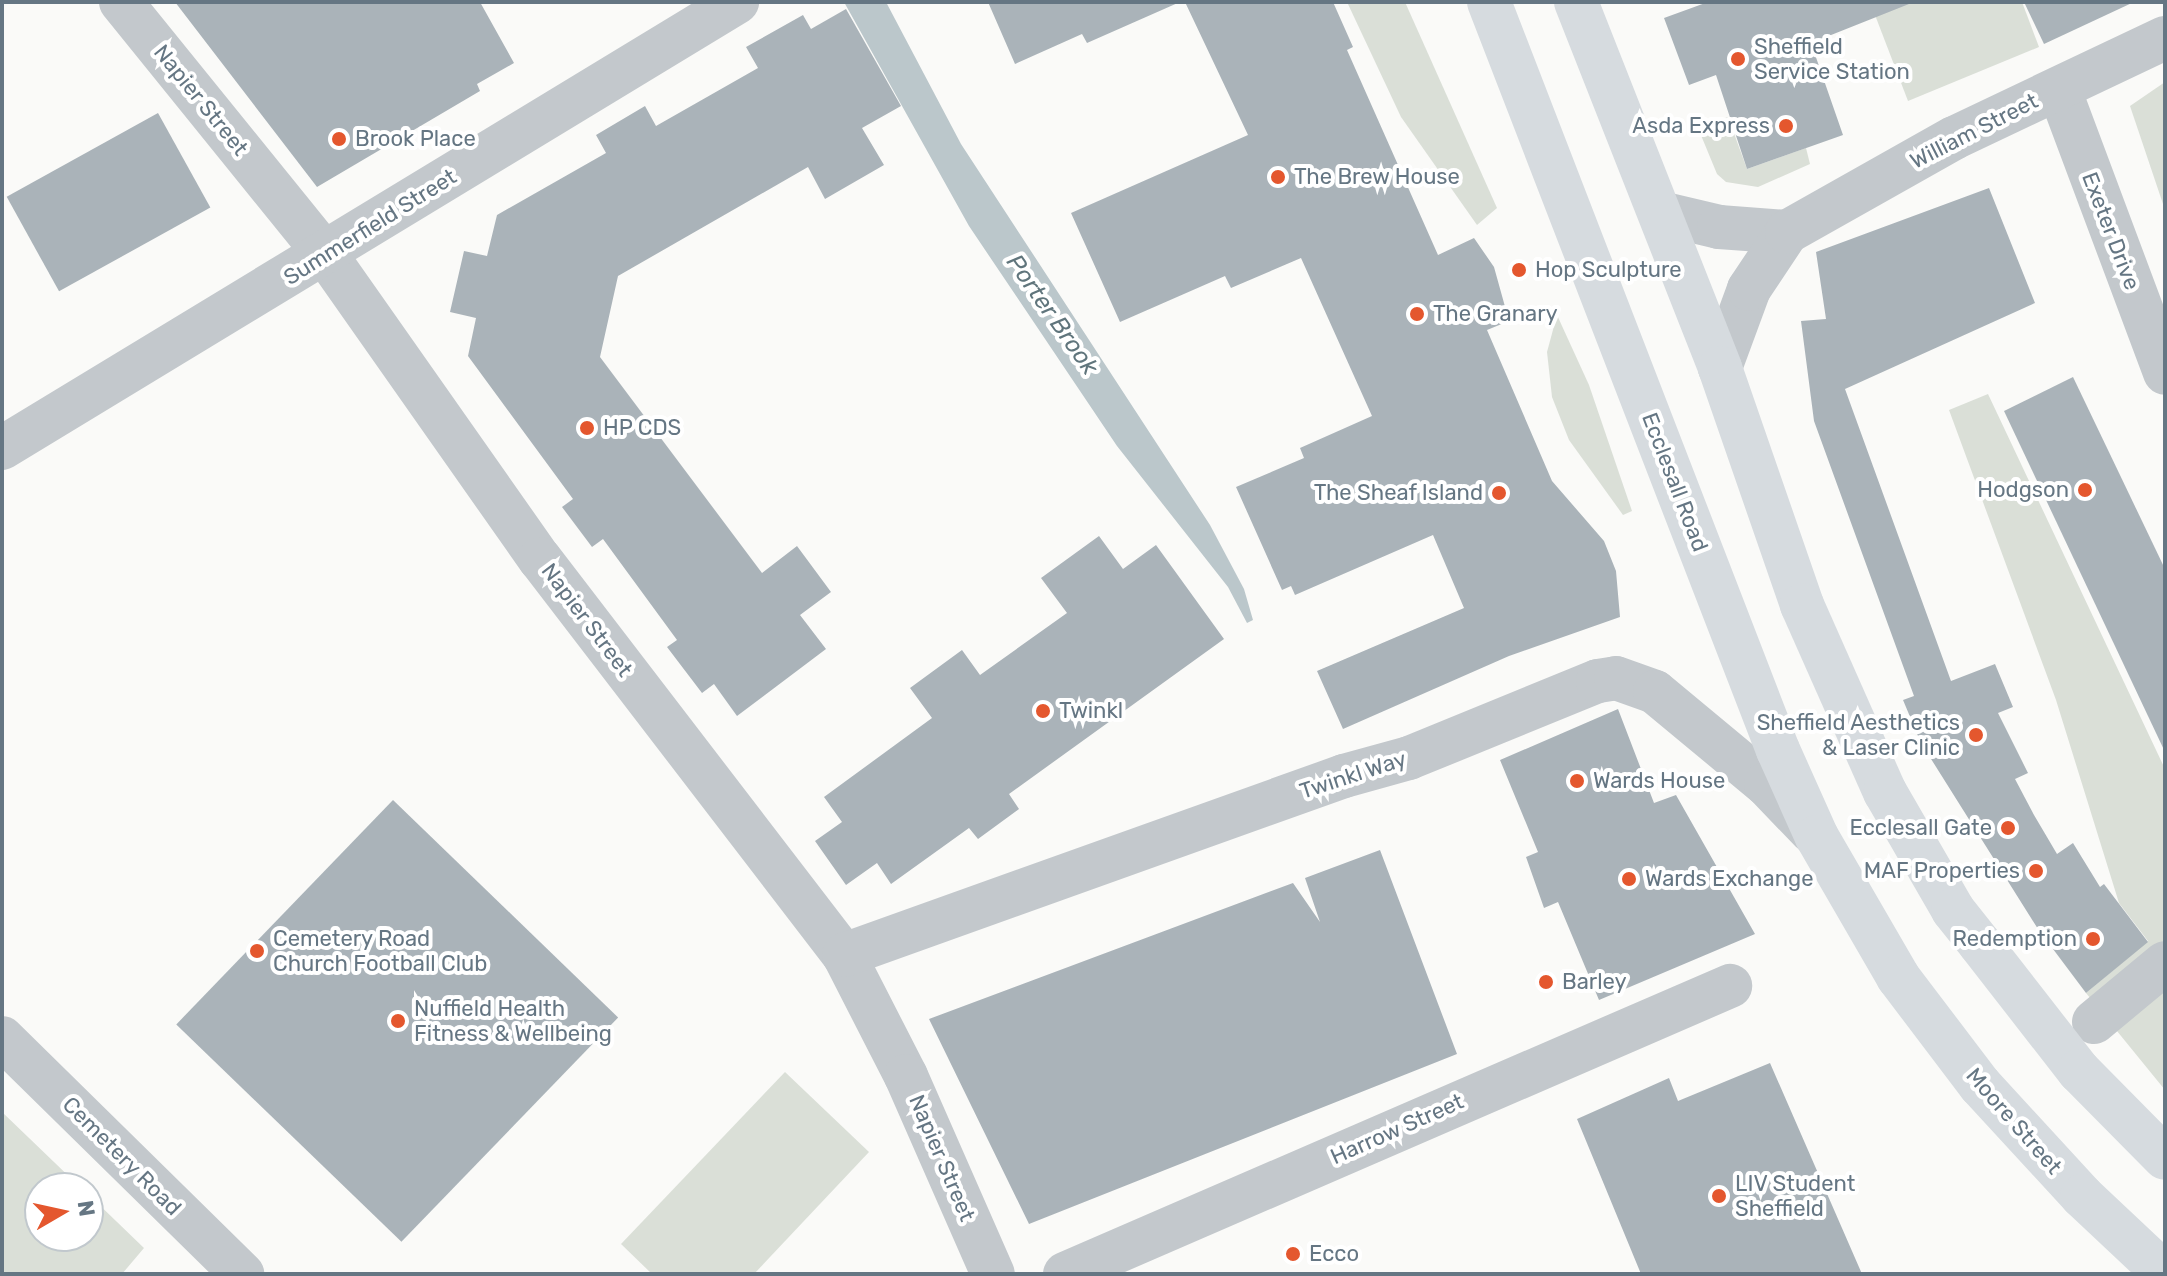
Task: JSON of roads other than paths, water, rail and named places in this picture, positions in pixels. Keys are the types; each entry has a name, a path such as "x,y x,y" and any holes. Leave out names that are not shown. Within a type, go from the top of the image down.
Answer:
{"main road":[{"name":"Ecclesall Road","path":"1489,2 1768,725 1817,837 1882,951"},
{"path":"1576,2 1720,368 1802,605 1846,714 1953,910 2079,1071 2165,1158"},
{"name":"Moore Street","path":"1882,951 1980,1085 2062,1176 2165,1274"}],"street":[{"name":"Napier Street","path":"121,2 326,255 540,559 844,955 900,1063 993,1274"},
{"name":"Summerfield Street","path":"2,448 326,255 737,2"},
{"name":"William Street","path":"1720,368 1749,289 1787,232 1954,138 2165,38"},
{"name":"Exeter Drive","path":"2059,89 2165,373"},
{"path":"1660,213 1719,227 1787,232"},
{"name":"Twinkl Way","path":"844,955 1344,776 1409,758 1598,681 1628,679 1655,692 1766,784 1817,837"},
{"path":"2094,1022 2165,963"},
{"name":"Harrow Street","path":"1065,1274 1730,986"},
{"name":"Cemetery Road","path":"2,1038 242,1274"}],"water":[{"name":"Porter Brook","path":"844,2 886,2 961,144 1210,525 1244,589 1253,620 1247,623 1228,587 1117,446 969,226"}],"place":[{"name":"Sheffield Service Station","path":"1738,59"},
{"name":"Asda Express","path":"1786,126"},
{"name":"Brook Place","path":"339,139"},
{"name":"The Brew House","path":"1278,177"},
{"name":"Hop Sculpture","path":"1519,270"},
{"name":"The Granary","path":"1417,314"},
{"name":"HP CDS","path":"587,428"},
{"name":"Hodgson","path":"2085,490"},
{"name":"The Sheaf Island","path":"1499,493"},
{"name":"Twinkl","path":"1043,711"},
{"name":"Sheffield Aesthetics & Laser Clinic","path":"1976,735"},
{"name":"Wards House","path":"1577,781"},
{"name":"Ecclesall Gate","path":"2008,828"},
{"name":"MAF Properties","path":"2036,871"},
{"name":"Wards Exchange","path":"1629,879"},
{"name":"Redemption","path":"2093,939"},
{"name":"Cemetery Road Church Football Club","path":"257,951"},
{"name":"Barley","path":"1546,982"},
{"name":"Nuffield Health Fitness & Wellbeing","path":"398,1021"},
{"name":"LIV Student Sheffield","path":"1719,1196"},
{"name":"Ecco","path":"1293,1254"}]}
